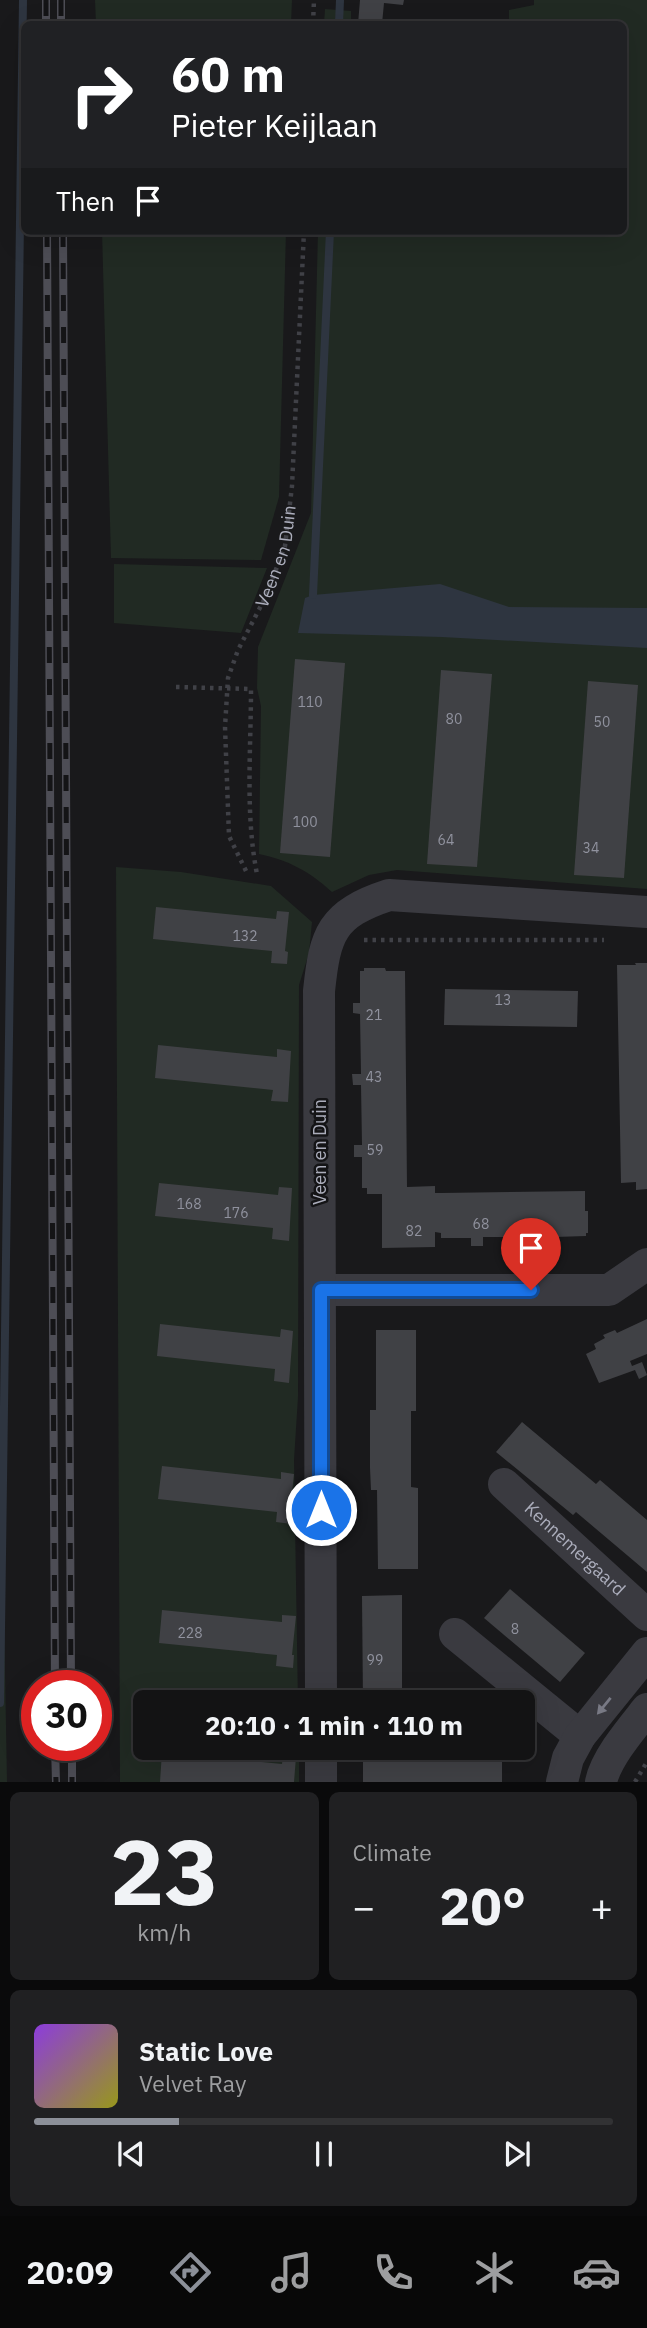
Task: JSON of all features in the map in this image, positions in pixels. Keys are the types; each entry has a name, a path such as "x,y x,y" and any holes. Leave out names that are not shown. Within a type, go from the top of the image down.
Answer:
{"street":[{"path":"335,925 358,906 389,895 647,912"},
{"name":"Veen en Duin","path":"321,1690 319,991 323,959 335,925"},
{"path":"321,1290 609,1290 647,1264"},
{"name":"Kennemergaard","path":"503,1485 647,1615"},
{"path":"455,1634 580,1736"},
{"path":"562,1782 568,1758 580,1736 647,1653"},
{"path":"602,1778 628,1733 647,1709"},
{"path":"321,1760 321,1782"}],"path":[{"path":"313,21 314,0"},
{"name":"Veen en Duin","path":"246,871 229,836 225,727 228,678 238,650 265,598 285,546 292,486 304,235"},
{"path":"176,687 251,689 251,817 257,874"},
{"path":"335,925 346,939 605,940"},
{"path":"635,1782 647,1762"}],"shaded area":[{"path":"95,0 292,0 291,21 96,21"},
{"path":"534,0 647,0 647,889 397,870 369,875 332,892 298,867 259,854 261,706 257,688 258,647 311,513 318,235 627,235 627,21 509,21 509,10 534,5"},
{"path":"325,9 351,11 351,21 324,21"},
{"path":"102,235 286,235 279,497 261,560 111,558"},
{"path":"114,564 267,568 241,633 114,623"},
{"path":"440,584 509,607 647,608 647,648 442,637 298,633 305,598 313,595"},
{"path":"116,867 181,872 271,886 312,922 309,953 299,985 298,1397 294,1460 298,1690 133,1690 133,1760 299,1760 299,1782 120,1782"},
{"path":"0,1392 7,1782 0,1782"}],"building":[{"path":"360,0 404,0 403,5 384,3 382,21 358,21"},
{"path":"295,659 345,663 330,857 280,853"},
{"path":"441,670 492,674 477,867 427,864"},
{"path":"588,681 638,685 624,878 574,875"},
{"path":"156,907 276,919 277,911 289,912 285,951 288,952 287,964 271,963 272,951 153,939"},
{"path":"635,963 647,963 647,1189 636,1190 636,1182 621,1183 617,965 636,965"},
{"path":"364,968 405,971 407,1187 435,1186 435,1193 585,1191 585,1211 588,1211 586,1236 555,1237 555,1245 543,1246 543,1237 483,1237 483,1246 471,1246 471,1238 441,1238 441,1233 435,1232 435,1247 382,1248 382,1194 367,1194 367,1188 362,1188 362,1157 354,1157 354,1145 362,1145 361,1085 353,1085 352,1074 361,1074 360,1014 353,1013 353,1003 360,1003 360,971 364,971"},
{"path":"445,989 578,991 577,1027 444,1025"},
{"path":"158,1045 277,1057 277,1049 291,1051 288,1102 271,1101 273,1090 155,1078"},
{"path":"159,1183 278,1195 279,1187 292,1188 289,1241 272,1239 273,1228 155,1216"},
{"path":"647,1319 647,1354 630,1361 632,1366 642,1362 647,1375 639,1379 635,1370 599,1383 586,1354 596,1349 594,1344 605,1338 603,1335 615,1330 617,1333"},
{"path":"160,1324 280,1337 281,1329 293,1331 289,1383 274,1381 275,1369 157,1356"},
{"path":"376,1330 416,1330 416,1411 411,1411 411,1487 418,1488 418,1569 378,1569 377,1490 371,1490 370,1468 370,1410 376,1410"},
{"path":"522,1422 596,1484 600,1480 647,1520 647,1572 576,1512 573,1515 496,1452"},
{"path":"162,1466 281,1479 281,1472 294,1474 290,1512 293,1512 292,1524 276,1522 277,1512 158,1499"},
{"path":"510,1589 585,1653 560,1682 484,1618"},
{"path":"402,1595 402,1690 363,1690 362,1596"},
{"path":"162,1610 282,1622 282,1615 296,1616 293,1668 276,1666 277,1655 159,1643"},
{"path":"161,1760 242,1760 282,1764 282,1760 296,1760 294,1782 160,1782"},
{"path":"502,1760 502,1782 363,1782 363,1761"}],"waterway":[{"path":"23,0 23,21"},
{"path":"339,21 340,0"},
{"path":"0,1703 21,148"},
{"path":"313,595 330,235"}],"railway":[{"path":"46,0 46,21"},
{"path":"61,0 61,21"},
{"path":"47,235 55,1670"},
{"path":"63,235 71,1670"},
{"path":"55,1761 56,1782"},
{"path":"72,1761 72,1782"}],"route":[{"path":"321,1510 321,1290 531,1290"}]}
